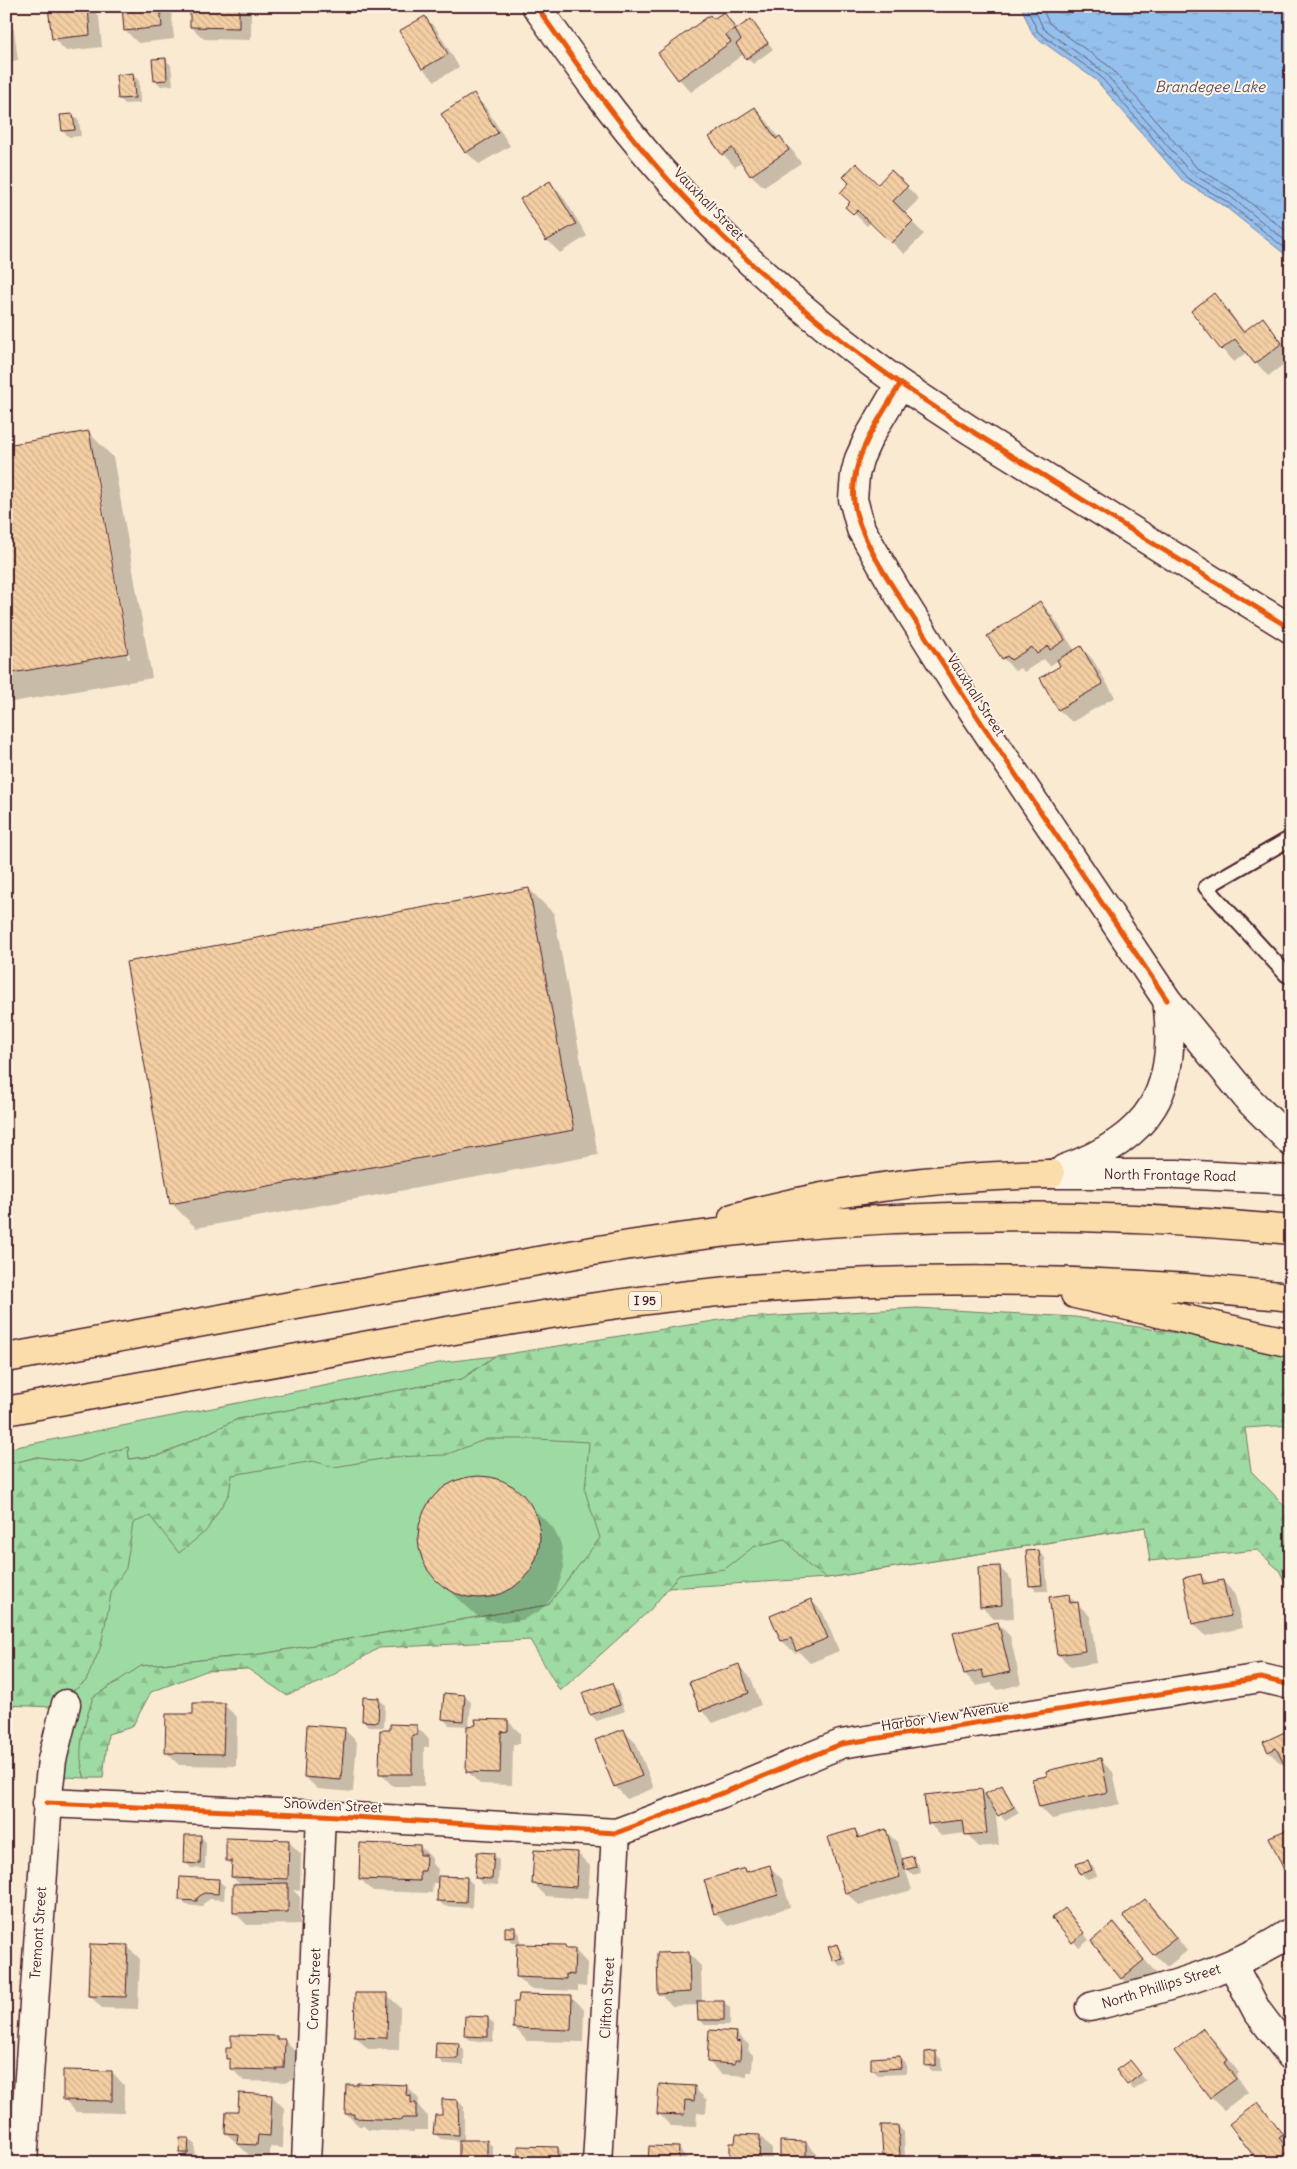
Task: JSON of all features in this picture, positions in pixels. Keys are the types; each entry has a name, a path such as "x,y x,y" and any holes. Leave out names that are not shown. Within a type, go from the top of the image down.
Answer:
{"highway":[{"path":"682,1237 744,1215 836,1194 942,1180 1050,1174"},
{"path":"6,1358 554,1258 682,1237 764,1228 841,1222 1008,1216 1138,1218 1291,1230"},
{"path":"1018,1281 1291,1343"},
{"name":"I 95","path":"6,1411 445,1331 646,1300 751,1289 837,1284 1018,1281 1148,1284 1291,1297"}],"street":[{"name":"Vauxhall Street","path":"536,6 579,68 625,128 698,211 764,274 827,329 900,384 970,430 1291,629"},
{"name":"Vauxhall Street","path":"900,384 869,437 859,459 853,490 856,514 861,529 896,590 955,684 1167,1000 1248,1099 1291,1142"},
{"path":"1050,1174 1084,1162 1126,1138 1140,1126 1150,1112 1164,1079 1168,1064 1170,1022 1167,1000"},
{"name":"North Frontage Road","path":"1050,1174 1185,1174 1291,1180"},
{"name":"Harbor View Avenue","path":"616,1833 720,1794 841,1744 1261,1678 1291,1686"},
{"name":"Tremont Street","path":"23,2163 47,1803 52,1760 66,1704"},
{"name":"Snowden Street","path":"47,1803 321,1815 616,1833"},
{"name":"Crown Street","path":"306,2163 321,1815"},
{"name":"Clifton Street","path":"597,2163 616,1833"},
{"name":"North Phillips Street","path":"1090,2007 1152,1991 1232,1964 1258,1953 1291,1932"},
{"name":"North Phillips Street","path":"1232,1964 1257,2011 1291,2056"}],"lane":[{"path":"1291,838 1206,887 1286,974 1291,977"}],"green space":[{"path":"917,1308 1075,1317 1183,1334 1291,1357 1291,1425 1245,1428 1251,1471 1287,1508 1291,1508 1291,1594 1279,1570 1257,1550 1150,1561 1145,1527 827,1578 808,1565 785,1539 753,1547 725,1569 679,1575 650,1610 560,1691 530,1640 379,1648 321,1682 286,1695 248,1669 206,1671 151,1692 132,1727 108,1734 103,1778 85,1778 82,1768 81,1747 84,1727 93,1697 141,1666 261,1654 548,1605 600,1538 585,1491 589,1442 487,1439 445,1455 393,1457 334,1467 313,1461 232,1475 229,1494 206,1531 179,1553 150,1516 133,1523 126,1568 112,1589 101,1646 86,1681 53,1707 6,1705 6,1465 37,1457 79,1462 128,1447 129,1459 161,1455 238,1419 462,1379 495,1356 726,1319"},
{"path":"495,1356 462,1379 238,1419 161,1455 129,1459 128,1447 79,1462 37,1457 6,1465 6,1449 444,1362"},
{"path":"634,1419 1146,1527 827,1578 588,1593 553,1599 548,1605 261,1654 141,1666 81,1767 85,1778 66,1777 63,1769 76,1705 6,1508 75,1488"}],"water":[{"name":"Brandegee Lake","path":"1021,6 1291,6 1291,259 1223,205 1184,182 1096,80 1033,35"}],"building":[{"path":"88,6 90,35 52,39 48,7"},
{"path":"122,6 160,6 162,27 124,31"},
{"path":"190,6 239,6 239,28 190,27"},
{"path":"724,12 735,28 726,35 731,42 678,80 658,53 710,15 713,19"},
{"path":"425,16 448,54 422,69 399,31"},
{"path":"751,19 768,43 746,59 736,44 741,40 735,30"},
{"path":"166,58 167,80 154,81 152,59"},
{"path":"133,73 135,98 118,99 116,75"},
{"path":"474,93 498,133 465,153 441,114"},
{"path":"755,107 776,139 780,136 789,150 750,176 732,148 722,155 709,137"},
{"path":"73,114 75,130 62,131 60,115"},
{"path":"856,163 878,184 891,170 908,186 893,201 913,221 891,243 857,210 853,214 845,207 850,202 840,193 849,183 843,177"},
{"path":"550,181 576,224 546,241 520,199"},
{"path":"1214,293 1243,332 1263,317 1282,343 1255,364 1235,339 1221,350 1191,311"},
{"path":"89,431 128,653 6,674 6,445"},
{"path":"1040,601 1065,640 1050,650 1048,646 1037,654 1032,647 1011,660 1007,656 1002,659 987,636"},
{"path":"1081,646 1103,684 1058,710 1040,678 1060,666 1057,660"},
{"path":"529,888 574,1130 170,1204 126,962"},
{"path":"479,1476 491,1477 502,1481 513,1486 522,1494 530,1503 535,1514 539,1525 539,1549 535,1560 530,1571 522,1580 513,1588 502,1593 491,1597 479,1598 467,1597 456,1593 445,1588 436,1580 428,1571 423,1560 419,1549 418,1537 419,1525 423,1514 428,1503 436,1494 445,1486 456,1481 467,1477"},
{"path":"1039,1550 1042,1585 1029,1586 1026,1551"},
{"path":"1000,1566 1002,1605 980,1607 978,1567"},
{"path":"1201,1574 1203,1584 1223,1580 1231,1616 1192,1624 1183,1578"},
{"path":"1069,1594 1070,1603 1078,1602 1085,1651 1057,1655 1049,1597"},
{"path":"811,1599 828,1638 796,1651 791,1638 781,1641 770,1616"},
{"path":"998,1622 1010,1672 984,1678 982,1670 964,1674 953,1633"},
{"path":"739,1664 749,1693 700,1711 689,1682"},
{"path":"612,1683 620,1705 590,1715 582,1693"},
{"path":"444,1693 465,1695 463,1721 442,1719"},
{"path":"363,1697 379,1698 378,1722 362,1721"},
{"path":"193,1703 225,1703 223,1754 165,1753 166,1714 193,1714"},
{"path":"475,1719 508,1720 508,1731 501,1732 500,1773 466,1772 467,1726 476,1725"},
{"path":"390,1724 417,1725 417,1735 412,1735 412,1774 379,1774 380,1730 390,1730"},
{"path":"307,1725 345,1728 341,1780 304,1777"},
{"path":"624,1729 642,1776 614,1787 595,1740"},
{"path":"1287,1731 1291,1738 1291,1778 1276,1748 1268,1752 1263,1742"},
{"path":"1101,1758 1108,1792 1039,1807 1032,1779 1047,1776 1046,1771"},
{"path":"1002,1785 1014,1807 998,1816 985,1794"},
{"path":"982,1789 987,1833 965,1835 963,1820 928,1824 924,1795"},
{"path":"1291,1828 1291,1867 1284,1870 1269,1837"},
{"path":"855,1829 858,1838 886,1829 900,1877 845,1893 828,1837"},
{"path":"185,1835 201,1835 200,1864 184,1863"},
{"path":"226,1838 289,1840 288,1879 231,1877 232,1861 226,1861"},
{"path":"360,1843 420,1845 420,1855 426,1855 425,1871 420,1871 420,1881 359,1879"},
{"path":"534,1850 578,1852 576,1887 532,1884"},
{"path":"477,1852 494,1853 492,1879 475,1878"},
{"path":"913,1856 916,1867 905,1870 902,1859"},
{"path":"1088,1860 1092,1870 1080,1874 1076,1864"},
{"path":"770,1865 778,1895 714,1914 704,1880 745,1868 746,1872"},
{"path":"438,1876 467,1877 466,1902 437,1901"},
{"path":"180,1877 219,1879 218,1894 204,1893 197,1898 197,1901 179,1900"},
{"path":"288,1883 288,1912 233,1913 233,1884"},
{"path":"1145,1899 1176,1938 1153,1955 1123,1916"},
{"path":"1065,1908 1084,1933 1072,1943 1052,1918"},
{"path":"1114,1922 1144,1960 1121,1979 1091,1941"},
{"path":"505,1927 515,1927 515,1937 505,1938"},
{"path":"90,1944 128,1945 126,1997 88,1996"},
{"path":"517,1944 565,1945 566,1949 575,1949 574,1975 566,1974 566,1979 516,1977"},
{"path":"837,1944 842,1958 833,1961 828,1947"},
{"path":"689,1952 690,1992 658,1994 657,1953"},
{"path":"355,1993 388,1993 387,2038 354,2037"},
{"path":"519,1994 572,1995 571,2030 513,2028 514,2002 518,2002"},
{"path":"697,2001 724,2001 724,2020 698,2020"},
{"path":"465,2016 488,2017 488,2037 464,2036"},
{"path":"1203,2028 1228,2060 1224,2063 1236,2079 1210,2098 1174,2051"},
{"path":"709,2030 737,2032 736,2041 741,2042 740,2060 735,2060 735,2064 707,2062"},
{"path":"231,2035 277,2036 277,2039 285,2039 284,2068 277,2068 277,2070 230,2069 230,2059 226,2059 226,2048 231,2048"},
{"path":"436,2042 459,2043 458,2059 435,2059"},
{"path":"936,2051 936,2065 925,2066 925,2052"},
{"path":"900,2056 901,2068 871,2070 871,2058"},
{"path":"1130,2060 1141,2074 1127,2085 1116,2070"},
{"path":"63,2070 112,2071 112,2101 63,2100"},
{"path":"357,2083 407,2085 406,2095 411,2096 411,2103 416,2103 416,2118 402,2118 402,2120 354,2118 354,2114 345,2114 346,2085 357,2085"},
{"path":"659,2084 695,2086 694,2101 685,2100 684,2115 657,2114"},
{"path":"239,2093 272,2095 270,2136 258,2135 257,2145 237,2144 238,2134 225,2133 226,2111 238,2111"},
{"path":"442,2099 458,2100 459,2135 433,2134 435,2115 442,2115"},
{"path":"1258,2102 1283,2135 1279,2138 1289,2150 1273,2163 1259,2163 1229,2124"},
{"path":"881,2125 898,2125 900,2156 883,2156"},
{"path":"736,2134 760,2135 759,2163 730,2163 730,2143 735,2143"},
{"path":"180,2138 189,2138 188,2153 179,2153"},
{"path":"459,2140 487,2140 487,2163 459,2163"},
{"path":"780,2141 806,2142 806,2157 818,2157 818,2163 780,2163"},
{"path":"518,2146 558,2147 558,2163 518,2163"},
{"path":"649,2146 679,2147 678,2163 648,2163"}],"cycle path":[{"path":"536,6 613,112 670,182 746,259 800,306 854,350 934,407 1291,629"},
{"path":"900,384 875,425 861,454 856,470 854,501 863,532 892,586 1167,1000"},
{"path":"47,1803 321,1815 616,1833 720,1794 841,1744 1261,1678 1291,1685"}]}
